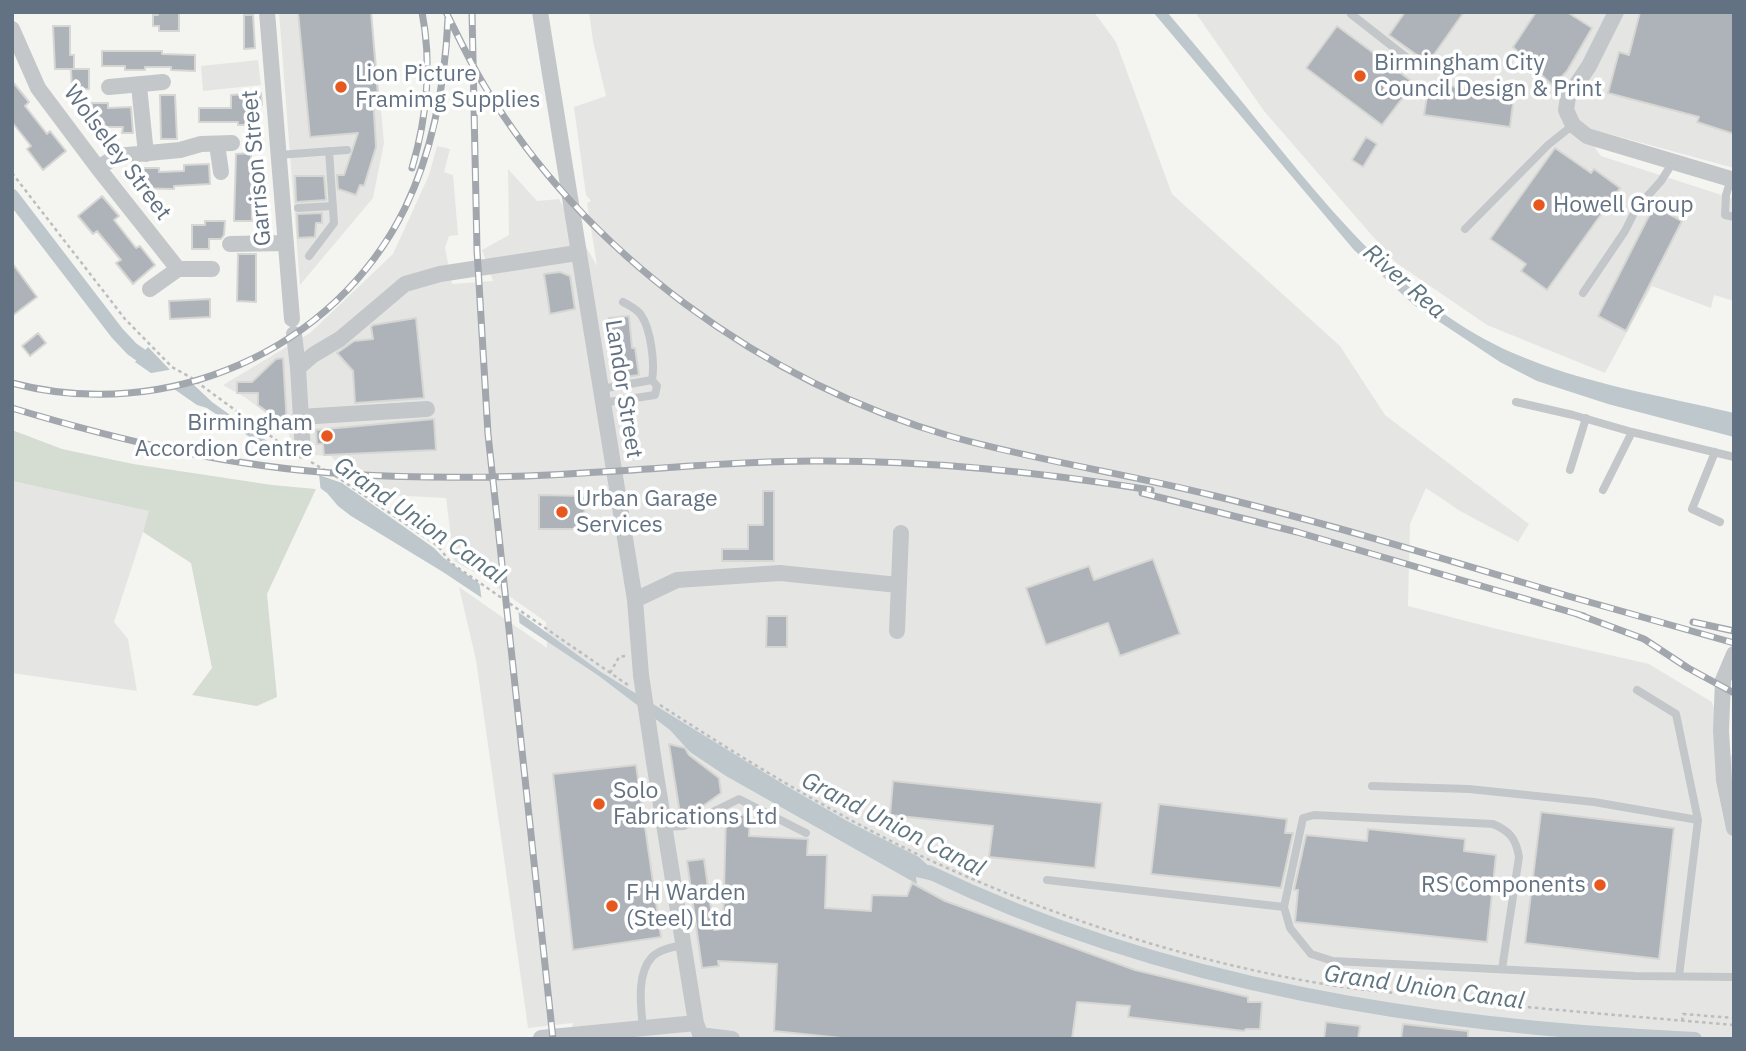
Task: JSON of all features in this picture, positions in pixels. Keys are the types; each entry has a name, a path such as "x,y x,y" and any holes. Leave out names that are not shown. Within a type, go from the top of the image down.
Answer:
{"street":[{"name":"Garrison Street","path":"267,12 298,368 301,454"},
{"name":"Landor Street","path":"540,12 635,600 639,655 636,681 654,762 699,1032"},
{"path":"1616,12 1589,66 1567,97 1566,110 1573,125 1587,136 1732,179"},
{"name":"Wolseley Street","path":"12,29 38,88 178,270"},
{"path":"109,87 163,82"},
{"path":"139,86 145,154"},
{"path":"98,168 117,156 180,150 201,144 225,144 221,172"},
{"path":"230,244 286,243"},
{"path":"298,368 313,355 340,339 405,284 440,274 578,253"},
{"path":"150,289 178,270 212,269"},
{"path":"301,422 427,409"},
{"path":"897,631 901,533"},
{"path":"635,600 677,580 779,573 898,585"},
{"path":"1734,654 1723,680 1721,731 1724,780 1734,828"},
{"path":"541,1038 643,1028 699,1032 732,1039"}],"lane":[{"path":"1353,12 1351,14 1420,68"},
{"path":"1465,229 1548,145 1573,125"},
{"path":"278,155 347,150"},
{"path":"309,256 334,223 329,151"},
{"path":"1583,293 1625,231 1636,209 1661,181 1673,162"},
{"path":"1732,179 1726,195 1725,215 1734,218"},
{"path":"298,208 333,206"},
{"path":"601,397 655,395 657,386 652,380 654,365 643,317 635,308 623,302"},
{"path":"601,397 652,380"},
{"path":"1516,402 1734,457"},
{"path":"1570,470 1586,418"},
{"path":"1603,490 1632,432"},
{"path":"1715,452 1692,509 1720,522"},
{"path":"1637,690 1676,714 1698,820 1679,976"},
{"path":"1371,786 1469,789 1594,802 1698,820"},
{"path":"664,827 684,826 738,799 806,834"},
{"path":"1502,969 1519,857 1516,842 1506,829 1493,824 1314,815 1303,818 1284,907 1290,928 1311,954 1333,961 1502,969 1734,977"},
{"path":"1047,880 1284,907"},
{"path":"643,1028 644,972 652,957 666,949 683,945"}],"path":[{"path":"225,144 276,122"},
{"path":"12,173 125,319 172,367 190,377 266,435 340,479 438,546 451,562 610,673 636,681"},
{"path":"266,435 271,429 301,422"},
{"path":"610,673 619,657 639,655"},
{"path":"653,701 855,822 969,877 1084,922 1202,957 1331,985 1463,1001 1734,1026"},
{"path":"1682,1021 1684,1014 1734,1018"}],"shaded area":[{"path":"279,12 372,12 384,143 373,198 300,285"},
{"path":"589,12 1094,12 1116,42 1172,194 1340,346 1385,415 1529,524 1518,542 1460,511 1426,488 1410,524 1408,606 1649,664 1712,702 1730,755 1734,756 1734,1039 569,1039 573,1023 528,1028 476,660 459,587 547,648 546,622 479,575 454,561 446,498 386,495 349,476 331,456 291,454 289,431 246,398 223,385 310,333 393,254 429,175 437,146 450,149 444,172 453,175 458,235 449,236 445,248 452,284 493,281 482,250 509,235 508,169 537,201 559,199 597,266 587,203 591,201 586,195 574,107 606,96"},
{"path":"1153,12 1167,12 1322,199 1379,259 1409,287 1442,312 1476,334 1540,364 1622,388 1734,413 1734,437 1608,404 1537,381 1500,362 1414,305 1354,250"},
{"path":"1195,12 1734,12 1734,168 1591,129 1593,145 1601,156 1734,199 1734,301 1714,295 1711,308 1652,286 1605,373 1487,325 1395,262 1264,111"},
{"path":"258,60 261,85 203,91 201,66"},
{"path":"148,347 172,372 194,385 212,402 322,476 342,483 601,672 783,784 849,822 919,857 936,873 945,876 942,883 916,877 917,884 726,776 690,752 670,730 599,676 443,572 351,516 327,493 257,442 135,362"},
{"path":"12,430 62,449 133,464 316,489 267,594 277,697 257,706 192,695 212,668 191,563 143,532 149,511 12,481"},
{"path":"12,481 150,511 114,622 128,639 137,691 12,673"}],"pier":[{"path":"174,369 196,382 166,389 146,374"},
{"path":"261,449 292,453 327,474 319,474 321,493"},
{"path":"479,580 518,606 520,629 482,602"}],"building":[{"path":"158,12 179,12 179,31 159,31 159,26 153,26 153,15 158,15"},
{"name":"Lion Picture Framimg Supplies","path":"298,12 371,12 378,95 373,96 376,147 364,186 360,185 356,195 338,189 337,175 344,175 358,133 310,137"},
{"path":"1405,12 1464,12 1428,63 1389,35"},
{"path":"1536,12 1567,12 1592,28 1567,71 1553,86 1513,47"},
{"path":"1640,12 1734,12 1734,134 1697,122 1699,117 1608,93 1619,52 1629,55"},
{"path":"244,15 253,15 255,48 244,49"},
{"path":"53,26 70,26 70,55 74,55 74,69 55,69"},
{"name":"Birmingham City Council Design & Print","path":"1337,26 1414,83 1382,125 1306,68"},
{"path":"102,51 162,51 162,54 195,55 195,71 171,70 171,67 125,70 125,66 102,66"},
{"path":"71,69 89,69 89,89 72,90"},
{"path":"12,81 29,102 25,106 47,134 50,131 66,151 43,170 27,149 31,146 12,122"},
{"path":"1429,83 1514,95 1510,127 1424,115"},
{"path":"261,93 262,105 257,105 257,121 250,121 250,125 238,125 238,122 199,122 199,108 231,108 231,95"},
{"path":"160,95 175,95 177,139 161,139"},
{"path":"92,103 108,103 108,108 131,107 133,133 122,133 123,127 105,127 104,122 93,122"},
{"path":"1366,137 1377,144 1363,167 1352,160"},
{"path":"1555,148 1591,173 1594,169 1620,188 1547,290 1521,271 1526,264 1490,239"},
{"path":"251,153 252,221 234,221 236,154"},
{"path":"209,164 210,184 174,186 174,189 135,188 135,176 141,176 141,168 159,168 159,172 184,171 184,165"},
{"path":"295,176 324,176 326,200 296,202"},
{"path":"102,196 119,216 114,220 136,248 140,246 155,265 133,284 116,263 121,260 97,231 93,234 78,216"},
{"path":"1654,206 1682,221 1626,331 1598,316"},
{"path":"322,213 322,223 316,223 315,237 298,238 297,214"},
{"path":"205,221 225,221 224,235 221,239 209,239 209,249 192,249 192,225 205,225"},
{"path":"238,254 256,254 256,302 237,301"},
{"path":"12,263 37,297 12,316"},
{"path":"560,272 570,276 575,309 550,314 544,274"},
{"path":"210,299 210,317 170,319 169,301"},
{"path":"629,316 632,348 635,348 639,375 625,377 620,341 612,342 609,318"},
{"path":"416,318 424,398 355,403 353,371 337,353 354,341 373,339 373,325"},
{"path":"38,333 46,343 30,356 22,346"},
{"path":"283,358 287,426 258,405 258,393 237,393 237,382 252,382 276,359"},
{"path":"434,419 436,450 324,455 323,444 317,444 316,430"},
{"path":"763,491 774,491 774,561 722,561 722,549 748,549 748,525 763,525"},
{"name":"Urban Garage Services","path":"539,495 585,496 584,529 539,529"},
{"path":"1153,559 1180,634 1120,656 1108,623 1046,645 1026,588 1089,566 1094,580"},
{"path":"767,616 787,616 787,647 766,647"},
{"path":"669,744 685,748 689,755 719,778 721,793 696,811 680,814"},
{"path":"636,765 661,937 573,950 553,774"},
{"path":"893,781 1102,803 1095,868 989,857 993,826 890,815"},
{"path":"1159,804 1287,819 1285,833 1293,833 1281,888 1151,874"},
{"name":"RS Components","path":"1541,812 1674,828 1659,959 1525,943"},
{"path":"726,814 750,815 749,836 808,839 807,855 827,855 825,908 871,911 872,895 907,896 912,883 945,901 1135,970 1248,997 1248,1002 1262,1002 1260,1029 1244,1031 1128,1017 1130,1006 1077,1002 1072,1039 851,1039 774,1031 777,964 718,961 719,966 702,968 687,861 704,859 714,930 723,929"},
{"path":"1368,829 1465,839 1464,851 1496,855 1487,942 1295,922 1298,890 1294,890 1306,835 1367,841"},
{"path":"1326,1022 1360,1026 1358,1039 1324,1039"},
{"path":"1403,1024 1468,1031 1468,1039 1401,1039"}],"waterway":[{"name":"Grand Union Canal","path":"12,196 117,333 132,349 155,365"},
{"name":"Grand Union Canal","path":"929,872 1020,912 1113,945 1207,972 1303,994 1498,1024 1695,1039"}],"railway":[{"path":"412,168 426,90 427,51 422,12"},
{"path":"446,12 484,85 525,146 573,204 627,256 686,304 748,346 814,383 883,413 953,437 1260,507 1734,643"},
{"path":"472,12 477,250 488,434 553,1039"},
{"path":"12,383 70,393 129,393 186,383 240,365 290,337 336,301 374,258 405,208 415,185 431,139 441,91 448,18"},
{"path":"12,408 177,451 303,471 409,477 504,477 759,462 855,461 982,468 1151,490"},
{"path":"1142,493 1297,532 1584,616"},
{"path":"1577,614 1644,639 1688,668 1734,693"},
{"path":"1693,622 1734,631"}],"place":[{"name":"Birmingham City Council Design & Print","path":"1360,76"},
{"name":"Lion Picture Framimg Supplies","path":"341,87"},
{"name":"Howell Group","path":"1539,205"},
{"name":"Birmingham Accordion Centre","path":"327,436"},
{"name":"Urban Garage Services","path":"562,512"},
{"name":"Solo Fabrications Ltd","path":"599,804"},
{"name":"RS Components","path":"1600,885"},
{"name":"F H Warden (Steel) Ltd","path":"612,906"}],"water label":[{"name":"River Rea","path":"1404,282"}]}
